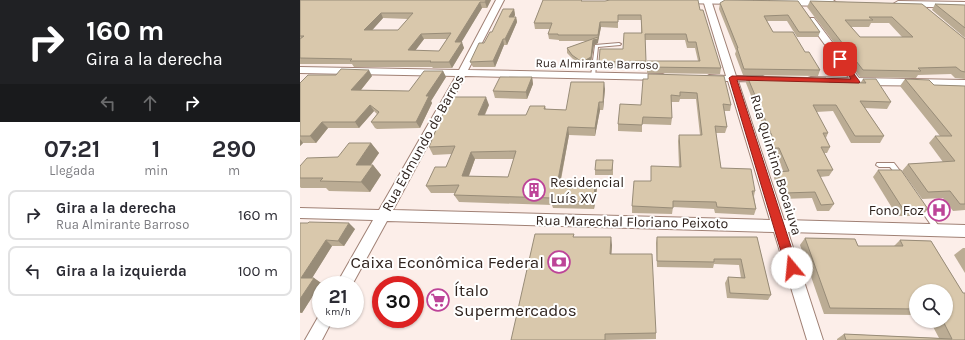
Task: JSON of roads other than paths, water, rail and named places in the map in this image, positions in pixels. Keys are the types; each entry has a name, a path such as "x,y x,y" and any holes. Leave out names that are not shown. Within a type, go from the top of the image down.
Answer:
{"street":[{"name":"Rua Edmundo de Barros","path":"349,276 462,73 500,0"},
{"path":"667,0 778,1 803,8 847,3"},
{"name":"Rua Quintino Bocaiuva","path":"707,0 815,340"},
{"path":"916,2 930,14"},
{"path":"886,4 916,2 965,5"},
{"path":"803,8 857,82"},
{"name":"Rua Almirante Barroso","path":"300,70 670,77"},
{"path":"701,78 771,79"},
{"path":"802,80 965,83"},
{"name":"Rua Marechal Floriano Peixoto","path":"300,213 965,231"},
{"path":"313,340 320,328"}],"lane":[{"path":"613,44 613,52"},
{"path":"593,76 596,46 619,44"},
{"path":"879,165 893,165 907,185"},
{"path":"920,204 938,230"}],"place":[{"name":"Residencial Luís XV","path":"534,190"},
{"name":"Fono Foz","path":"939,210"},
{"name":"Caixa Econômica Federal","path":"559,262"},
{"name":"Ítalo Supermercados","path":"438,300"}]}
